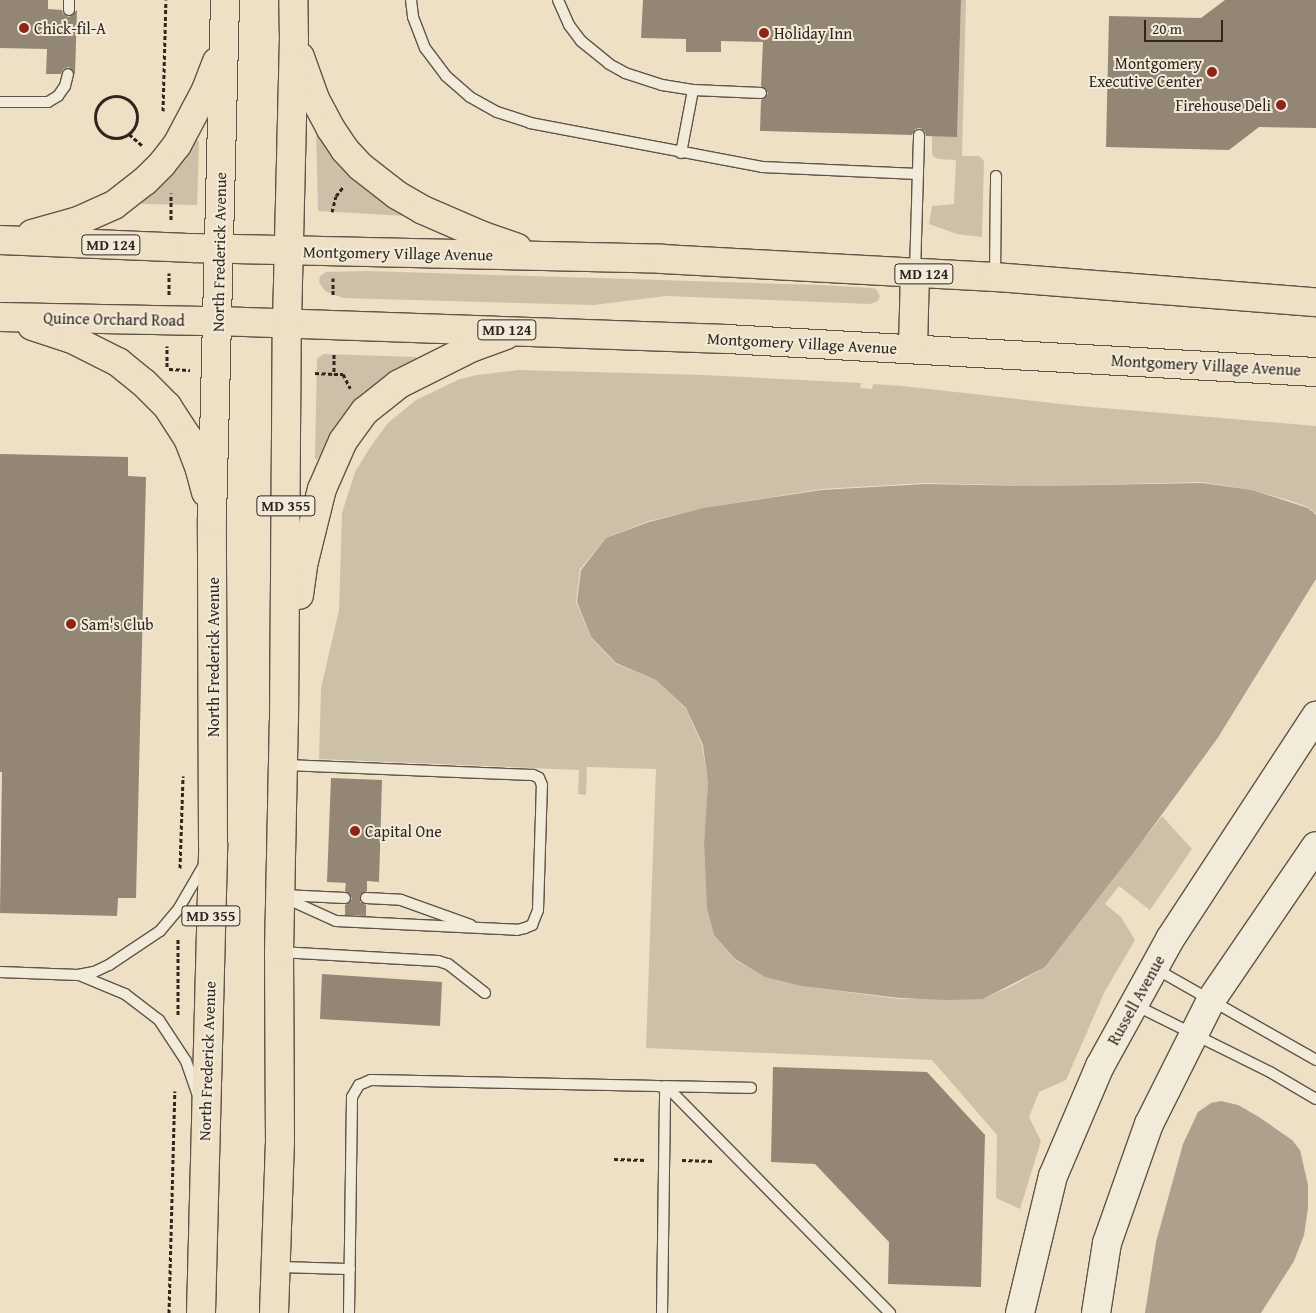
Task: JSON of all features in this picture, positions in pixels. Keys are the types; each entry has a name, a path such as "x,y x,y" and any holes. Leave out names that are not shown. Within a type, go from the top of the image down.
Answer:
{"main road":[{"name":"North Frederick Avenue","path":"201,1313 213,844 212,518 225,0"},
{"name":"MD 355","path":"274,1313 280,1142 279,952 284,721 293,0"},
{"path":"294,39 314,99 345,150 361,167 397,195 423,210 482,236 542,256"},
{"path":"2,240 78,221 114,205 145,181 177,145 206,90 223,47"},
{"name":"MD 124","path":"2,240 289,250"},
{"name":"Montgomery Village Avenue","path":"289,250 662,259 995,277 1316,302"},
{"path":"913,348 915,273"},
{"path":"1247,296 1316,288"},
{"path":"1,317 70,338 118,362 144,383 167,406 188,438 200,470 212,518"},
{"name":"Quince Orchard Road","path":"1,317 288,323"},
{"name":"Montgomery Village Avenue","path":"288,323 517,330 913,348 1316,372"},
{"path":"284,721 294,630 308,545 322,489 343,441 365,411 399,384 474,347 517,330"},
{"path":"1265,368 1316,393"}],"street":[{"name":"Russell Avenue","path":"1020,1313 1054,1176 1100,1066 1170,939 1316,716"},
{"path":"1096,1313 1107,1243 1149,1124 1211,1000 1316,846"}],"lane":[{"path":"411,0 413,17 425,48 446,76 470,97 497,112 530,123 762,167 918,174"},
{"path":"558,0 569,25 581,40 609,64 643,80 693,90 761,93"},
{"path":"0,102 48,102 58,96 65,86 68,74"},
{"path":"681,153 693,90"},
{"path":"915,273 918,136"},
{"path":"995,277 996,176"},
{"path":"280,895 334,921 517,930 532,925 536,918 542,785 539,778 533,775 283,765"},
{"path":"0,972 78,975 94,972 130,953 160,931 179,908 197,879 213,844"},
{"path":"280,895 345,898"},
{"path":"366,898 401,900 482,928"},
{"path":"279,952 438,960 448,964 485,993"},
{"path":"1154,968 1316,1060"},
{"path":"78,975 112,988 140,1004 159,1020 177,1044 195,1084 205,1124"},
{"path":"1134,1004 1270,1072 1316,1099"},
{"path":"349,1313 352,1097 359,1085 371,1080 751,1088"},
{"path":"662,1087 664,1160 662,1313"},
{"path":"662,1087 673,1091 881,1306 890,1313"},
{"path":"276,1267 350,1269"}],"path":[{"path":"161,118 166,0"},
{"path":"116,95 123,97 134,105 138,119 136,126 129,134 113,139 100,132 96,126 95,112 103,100 116,95"},
{"path":"129,134 146,148 149,144"},
{"path":"332,212 336,196 347,182"},
{"path":"167,351 171,207"},
{"path":"333,272 333,296"},
{"path":"334,354 334,374"},
{"path":"167,368 196,370"},
{"path":"315,373 343,374 354,396"},
{"path":"177,1044 179,908 184,775"},
{"path":"169,1313 176,1083"},
{"path":"614,1159 742,1162"}],"shaded area":[{"path":"961,0 966,0 962,156 979,156 984,161 982,237 957,234 929,224 932,206 954,204 956,160 938,159 933,156 932,136 957,136"},
{"path":"316,128 406,216 318,211"},
{"path":"196,139 199,142 197,205 142,204 141,200"},
{"path":"368,271 820,285 871,288 876,289 880,296 878,301 870,304 666,296 594,305 343,298 325,291 319,282 320,276 326,272"},
{"path":"323,354 416,357 418,360 332,435 317,460 315,458 317,359"},
{"path":"518,370 703,375 861,383 860,388 872,389 873,384 902,386 1079,406 1316,426 1316,514 1308,507 1252,490 1202,482 1039,486 925,483 822,489 704,508 649,521 606,538 580,569 576,602 591,638 616,664 656,680 686,709 702,745 708,783 704,843 707,909 714,935 735,960 765,977 801,986 900,999 983,999 1014,985 1045,967 1162,816 1192,849 1150,910 1119,886 1105,904 1121,917 1135,940 1105,991 1066,1080 1039,1092 1029,1117 1041,1141 1020,1209 996,1198 997,1135 932,1060 646,1048 656,769 587,767 586,795 578,794 579,770 319,759 321,688 339,610 342,513 355,472 388,423 416,400 460,379"},
{"path":"1202,483 1252,490 1308,508 1316,515 1316,579 1217,739 1138,847 1045,967 983,999 947,1000 900,998 801,986 765,977 735,959 714,935 707,909 704,843 708,783 703,745 686,708 656,680 616,663 591,637 577,602 581,570 606,538 649,522 703,508 822,490 925,484 1039,486"},
{"path":"1221,1101 1238,1105 1259,1117 1292,1140 1300,1150 1308,1185 1308,1208 1304,1235 1294,1261 1261,1313 1145,1313 1156,1242 1183,1144 1198,1112 1211,1103"}],"building":[{"path":"0,0 48,0 48,9 62,10 63,14 69,17 77,10 75,75 69,67 63,69 61,74 46,74 47,49 0,48"},
{"path":"643,0 961,0 957,137 926,136 925,131 920,128 915,129 912,135 760,131 761,100 768,93 761,86 763,42 721,41 721,52 686,52 686,39 641,38"},
{"name":"Montgomery Executive Center","path":"1225,0 1316,0 1316,128 1259,127 1229,150 1106,147 1109,16 1201,18"},
{"name":"Sam's Club","path":"0,454 128,457 128,476 146,477 136,898 118,898 117,916 0,913 2,772 0,772"},
{"name":"Capital One","path":"331,778 382,780 379,882 367,881 367,891 360,895 360,902 366,905 366,916 345,915 345,905 352,898 345,891 346,883 327,882"},
{"path":"322,974 442,982 440,1026 320,1019"},
{"path":"773,1067 927,1072 985,1135 981,1287 888,1284 889,1242 815,1164 771,1162"}],"place":[{"name":"Chick-fil-A","path":"24,28"},
{"name":"Holiday Inn","path":"764,33"},
{"name":"Montgomery Executive Center","path":"1212,72"},
{"name":"Firehouse Deli","path":"1281,105"},
{"name":"Sam's Club","path":"71,624"},
{"name":"Capital One","path":"355,831"}]}
